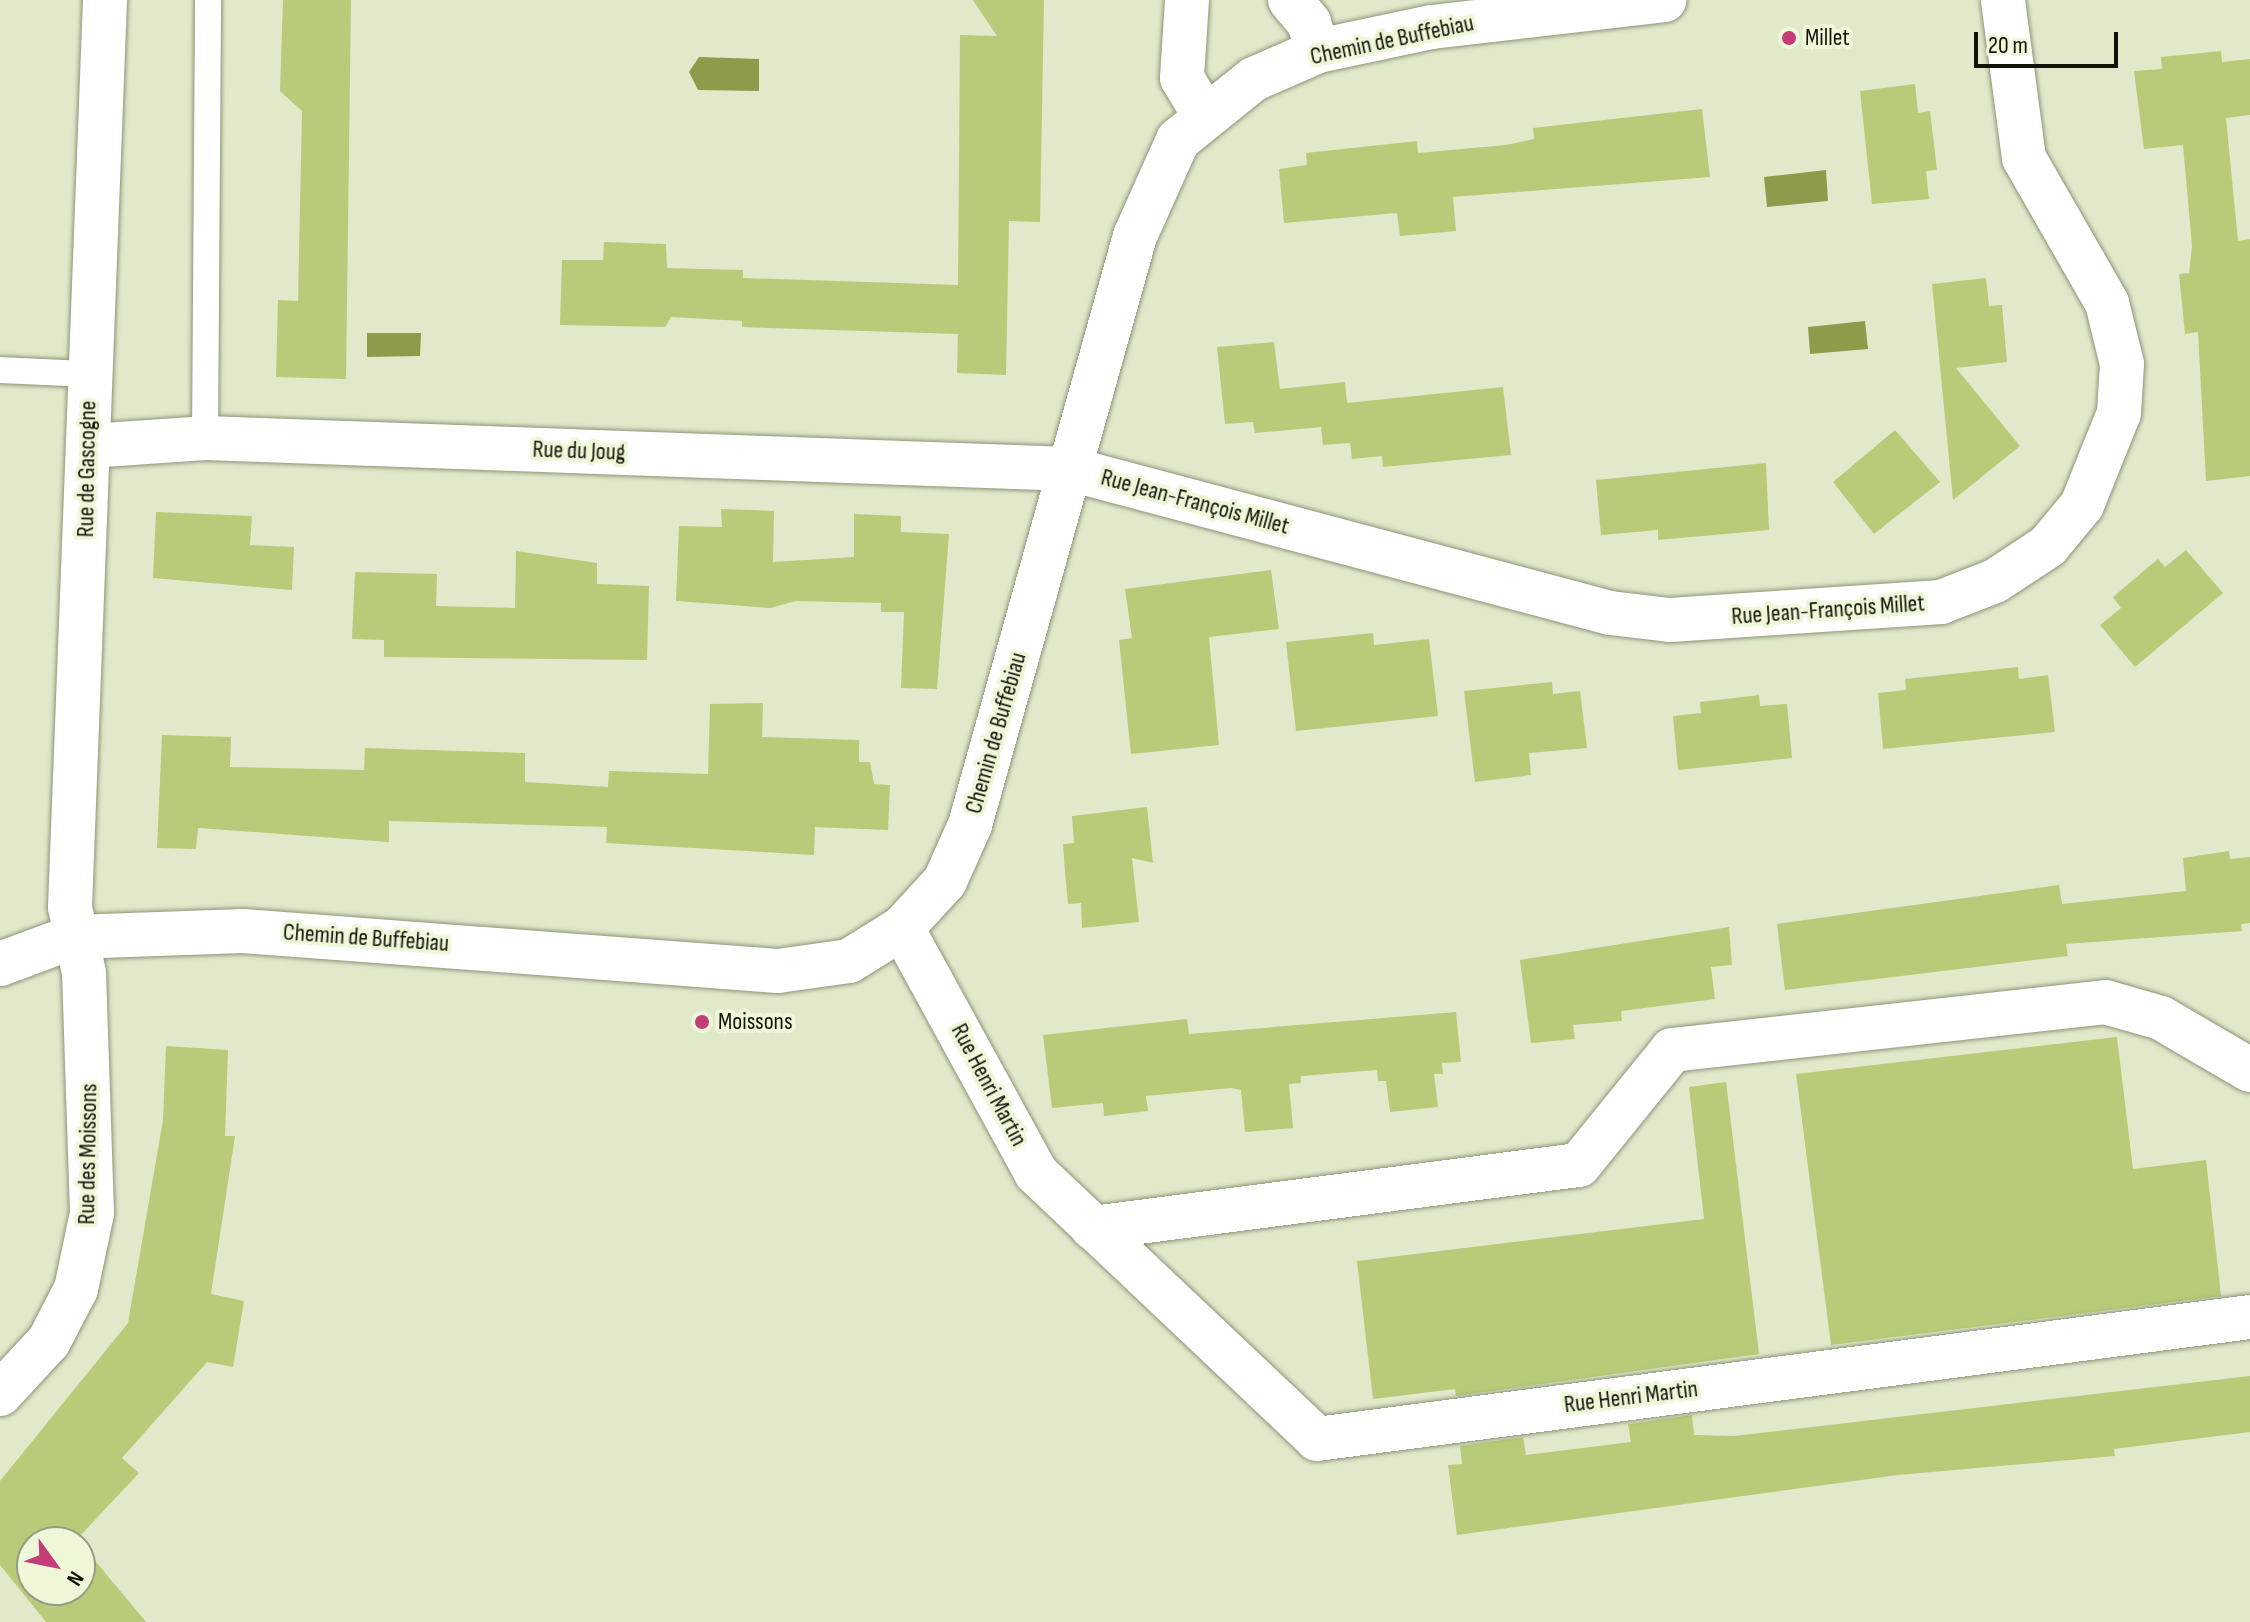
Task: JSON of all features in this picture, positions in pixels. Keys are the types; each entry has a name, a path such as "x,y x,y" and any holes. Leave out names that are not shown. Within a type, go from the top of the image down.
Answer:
{"street":[{"name":"Rue de Gascogne","path":"73,937 89,374 105,0"},
{"path":"1187,0 1182,78 1203,113"},
{"path":"1290,0 1309,23 1318,51"},
{"name":"Chemin de Buffebiau","path":"0,964 73,937 243,931 778,971 849,961 902,928 945,881 970,825 1135,236 1164,164 1203,113 1254,79 1318,51 1432,27 1664,0"},
{"name":"Rue Jean-François Millet","path":"1070,469 1610,613 1670,620 1941,602 1995,581 2048,546 2082,505 2112,437 2122,364 2107,303 2024,158 2003,0"},
{"name":"Rue du Joug","path":"89,446 205,438 1070,469"},
{"name":"Rue Henri Martin","path":"902,928 1036,1173 1317,1439 2250,1317"},
{"name":"Rue des Moissons","path":"0,1394 49,1341 76,1289 92,1213 84,973 73,937"},
{"path":"1093,1228 1579,1165 1672,1050 2105,1002 2161,1018 2250,1070"}],"lane":[{"path":"205,438 208,0"},
{"path":"0,370 89,374"}],"shaded area":[{"path":"699,57 759,59 759,91 698,90 689,72"},
{"path":"1826,170 1828,201 1767,207 1764,177"},
{"path":"1865,321 1868,349 1810,354 1808,327"},
{"path":"367,333 421,333 420,356 367,357"}],"building":[{"path":"283,0 351,0 346,379 276,377 278,300 298,301 302,111 280,91"},
{"path":"973,0 1044,0 1040,222 1009,221 1006,375 957,373 958,334 742,327 742,321 671,317 665,327 560,325 562,260 603,260 604,242 666,244 667,268 743,270 743,278 958,285 960,35 997,36"},
{"path":"2221,51 2222,62 2250,59 2250,115 2226,118 2238,241 2250,239 2250,476 2206,481 2198,332 2185,334 2179,274 2189,273 2192,246 2183,145 2144,149 2134,71 2162,69 2161,57"},
{"path":"1915,84 1918,113 1930,111 1937,170 1926,171 1929,199 1872,204 1860,91"},
{"path":"1702,109 1710,177 1453,197 1456,231 1400,236 1397,213 1284,223 1279,169 1307,165 1306,153 1417,141 1418,153 1506,145 1534,139 1533,128"},
{"path":"1986,278 1989,306 2002,305 2007,362 1956,368 2020,446 1953,500 1932,284"},
{"path":"1274,342 1280,389 1345,382 1347,403 1503,387 1511,455 1383,467 1382,456 1352,459 1350,443 1323,445 1321,427 1255,433 1253,422 1225,424 1217,347"},
{"path":"1895,430 1940,482 1874,534 1833,482"},
{"path":"1766,463 1769,530 1658,540 1658,530 1601,535 1596,480"},
{"path":"721,509 774,511 773,562 854,557 854,514 901,516 901,532 949,534 937,689 901,688 904,612 881,612 881,603 796,601 770,608 676,601 679,526 722,527"},
{"path":"156,512 252,516 250,545 294,547 292,590 153,578"},
{"path":"2186,550 2223,593 2135,667 2100,625 2121,608 2113,597 2158,559 2165,567"},
{"path":"516,551 597,563 597,584 649,586 647,660 384,657 384,640 352,639 355,572 437,574 436,606 515,608"},
{"path":"1271,570 1279,629 1209,637 1219,745 1131,754 1119,640 1132,638 1125,589"},
{"path":"1373,633 1374,645 1429,639 1438,716 1296,731 1286,642"},
{"path":"2018,667 2019,679 2048,675 2055,732 1883,749 1878,693 1906,690 1905,679"},
{"path":"1552,682 1553,694 1580,691 1587,748 1529,753 1531,775 1475,782 1464,691"},
{"path":"1759,695 1760,706 1787,704 1792,758 1678,770 1673,716 1701,713 1700,702"},
{"path":"763,703 762,737 859,740 859,762 870,762 874,784 890,785 888,830 815,827 814,855 606,843 607,827 389,821 389,842 198,828 196,849 157,848 162,735 231,737 230,767 364,770 365,748 525,753 525,782 608,787 609,771 708,774 710,704"},
{"path":"1147,807 1153,863 1132,858 1139,922 1082,928 1081,903 1068,904 1065,872 1063,844 1074,843 1072,816"},
{"path":"2229,851 2230,859 2250,857 2250,923 2241,924 2242,931 2066,944 2068,956 1785,990 1777,924 2059,885 2062,904 2186,891 2183,858"},
{"path":"1729,927 1732,965 1711,967 1715,999 1621,1011 1622,1021 1573,1025 1575,1039 1531,1043 1520,960"},
{"path":"1456,1012 1461,1062 1442,1063 1443,1074 1434,1074 1438,1107 1390,1112 1386,1081 1378,1081 1377,1070 1301,1076 1301,1083 1289,1084 1293,1128 1245,1132 1241,1090 1231,1088 1146,1096 1148,1111 1104,1116 1103,1103 1052,1108 1043,1035 1187,1019 1189,1034"},
{"path":"2117,1037 2133,1169 2206,1160 2221,1296 1831,1345 1796,1074"},
{"path":"166,1046 228,1050 225,1136 235,1136 211,1294 244,1301 233,1367 207,1362 122,1458 139,1473 89,1526 16,1526 16,1585 0,1565 0,1481 128,1323 163,1120"},
{"path":"1726,1082 1759,1354 1456,1396 1455,1389 1373,1399 1357,1261 1704,1219 1689,1087"},
{"path":"2250,1376 2250,1432 2114,1449 2115,1456 1898,1475 1457,1535 1448,1465 1462,1464 1460,1446 1523,1437 1526,1455 1631,1442 1628,1424 1692,1415 1694,1435 1734,1436"},
{"path":"96,1562 146,1622 46,1622 33,1606 96,1606"}],"place":[{"name":"Millet","path":"1789,38"},
{"name":"Moissons","path":"702,1022"}]}
